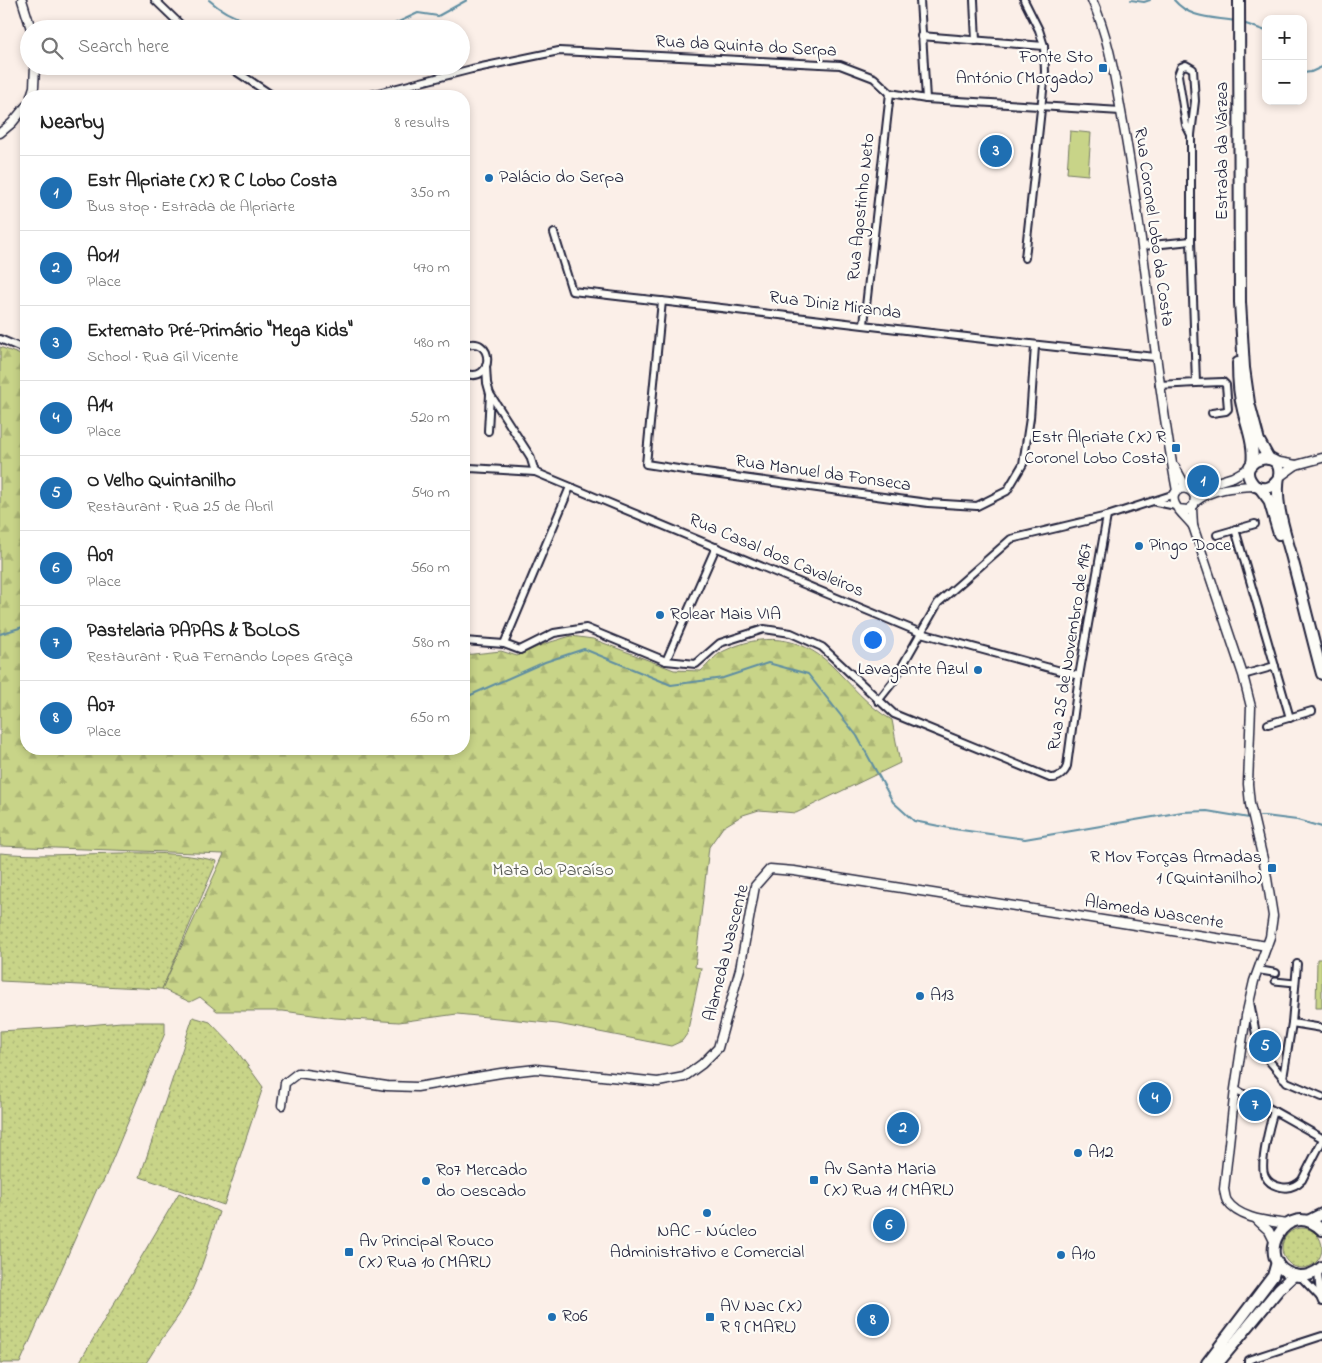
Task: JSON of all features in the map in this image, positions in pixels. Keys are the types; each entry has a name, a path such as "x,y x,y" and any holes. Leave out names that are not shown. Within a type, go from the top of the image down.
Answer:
{"main road":[{"name":"Estrada da Várzea","path":"1239,0 1240,302 1244,368 1249,403 1259,441 1279,470 1277,499 1322,674"},
{"name":"Estrada da Várzea","path":"1240,302 1237,334 1238,381 1242,409 1253,452 1249,477 1269,500 1316,652"},
{"path":"1250,466 1260,458 1271,460"},
{"path":"1257,487 1270,487 1278,480"},
{"path":"1308,1221 1322,1214"},
{"path":"1297,1276 1281,1268 1277,1262 1273,1248 1274,1241 1281,1228 1301,1220 1308,1221 1322,1230"},
{"path":"1207,1363 1273,1276 1277,1262"},
{"path":"1218,1363 1278,1289 1297,1276 1310,1275 1320,1269"}],"street":[{"path":"22,0 28,20"},
{"path":"156,0 176,20"},
{"path":"920,0 926,98"},
{"path":"974,0 976,41"},
{"path":"1024,0 1039,30 1044,46 1046,72 1025,258"},
{"name":"Rua Coronel Lobo da Costa","path":"1092,0 1106,41 1121,111 1143,246 1159,385 1176,492"},
{"path":"921,36 1044,46"},
{"name":"Rua da Quinta do Serpa","path":"470,70 559,52 840,65 874,78 890,93"},
{"path":"1191,136 1186,125 1178,75 1181,67 1186,65 1193,69 1195,101 1191,136 1191,241 1196,383"},
{"path":"33,90 35,75"},
{"path":"242,75 264,90"},
{"name":"Rua da Quinta do Serpa","path":"390,90 448,75"},
{"path":"890,93 926,98 1121,111"},
{"name":"Rua Agostinho Neto","path":"864,324 890,93"},
{"path":"0,133 20,113"},
{"name":"Rua Diniz Miranda","path":"554,233 572,292 864,324 1035,346 1156,358"},
{"path":"1143,246 1191,241"},
{"name":"Rua Manuel da Fonseca","path":"662,301 646,464 691,472 928,503 977,506 1007,492 1023,464 1030,418 1035,346"},
{"path":"0,339 20,347"},
{"path":"470,344 481,346 487,356 487,383 490,394 530,456 535,472"},
{"path":"470,374 476,375 486,366"},
{"path":"1159,385 1223,382 1226,385 1228,409 1212,413"},
{"path":"488,431 490,394"},
{"path":"1278,480 1296,465 1322,458"},
{"path":"1271,460 1296,465"},
{"name":"Rua Coronel Lobo da Costa","path":"1172,461 1189,489"},
{"path":"470,641 504,644 520,650 554,633 586,628 666,661 696,664 720,642 764,629 792,633 822,647 878,701 893,682 938,603 1012,539 1108,516 1155,502 1176,492 1233,477 1250,466"},
{"name":"Rua Casal dos Cavaleiros","path":"470,468 535,472 920,633 1079,676"},
{"path":"504,644 570,487"},
{"path":"1155,502 1188,510 1201,497 1216,491 1257,487"},
{"path":"1189,489 1194,493 1193,526 1243,675 1251,707 1248,784 1250,804 1266,872 1272,916 1267,946 1250,1000 1235,1089 1224,1189 1227,1201 1238,1211 1256,1218 1287,1224"},
{"path":"1176,492 1173,500 1193,526"},
{"name":"Rua 25 de Novembro de 1967","path":"878,701 892,713 905,720 1050,778 1056,778 1064,772 1067,766 1079,676 1108,516"},
{"path":"1217,535 1255,524"},
{"path":"1235,529 1290,718"},
{"path":"666,661 716,547"},
{"path":"1243,675 1275,666"},
{"path":"1268,724 1312,712"},
{"name":"Alameda Nascente","path":"282,1105 285,1083 298,1073 386,1086 417,1087 536,1069 658,1082 684,1077 702,1064 718,1048 740,969 756,886 770,869 794,871 1267,946"},
{"path":"1283,1078 1292,1023 1297,964"},
{"path":"1258,970 1276,973"},
{"path":"1275,981 1296,983"},
{"path":"1250,1000 1256,1034 1266,1057 1289,1083 1322,1097"},
{"path":"1292,1023 1322,1028"},
{"path":"1235,1089 1274,1111 1322,1140 1302,1180 1297,1185 1285,1188 1270,1182 1265,1177 1263,1170 1268,1132 1274,1111"},
{"path":"1256,1218 1269,1231 1274,1241"},
{"path":"1320,1269 1321,1299"},
{"path":"1297,1276 1321,1299"},
{"path":"1248,1363 1248,1360 1322,1336"}],"green space":[{"path":"1070,131 1091,133 1088,175 1067,173"},
{"name":"Mata do Paraíso","path":"0,347 20,355 20,755 470,755 470,654 501,651 517,656 544,644 571,636 593,639 674,670 701,671 721,653 752,641 779,640 793,642 806,647 830,664 867,702 892,720 900,763 796,813 759,810 743,815 723,827 709,847 695,967 701,968 687,1034 682,1041 671,1046 558,1024 457,1014 399,1022 335,1018 283,1011 217,1011 200,997 190,1002 162,989 224,854 0,846"},
{"path":"0,853 54,855 136,853 190,856 217,861 162,989 0,981"},
{"path":"1317,959 1322,959 1322,1008 1316,1008"},
{"path":"193,1017 210,1022 234,1047 263,1087 224,1205 140,1177"},
{"path":"121,1022 165,1022 165,1033 103,1182 97,1189 20,1363 0,1363 0,1031"},
{"path":"179,1193 219,1212 197,1278 179,1315 146,1363 79,1363"},
{"path":"1306,1228 1313,1231 1319,1237 1322,1248 1321,1256 1313,1265 1306,1268 1298,1268 1291,1265 1283,1256 1282,1244 1285,1237 1294,1229"}],"waterway":[{"path":"209,0 227,13 244,20"},
{"path":"403,20 418,13 438,16 467,0"},
{"path":"1131,0 1144,2 1150,0"},
{"path":"1174,0 1187,11 1194,14 1235,21"},
{"path":"1243,23 1262,30"},
{"path":"1307,72 1322,67"},
{"path":"0,634 20,628"},
{"path":"470,695 545,662 584,649 671,685 723,678 768,663 808,674 857,736 893,802 914,821 1025,839 1182,812 1207,811 1249,818"},
{"path":"1260,816 1297,820 1322,827"}],"place":[{"name":"Fonte Sto António (Morgado)","path":"1103,68"},
{"name":"Externato Pré-Primário \"Mega Kids\"","path":"996,151"},
{"name":"Palácio do Serpa","path":"489,178"},
{"name":"Estr Alpriate (X) R Coronel Lobo Costa","path":"1176,448"},
{"name":"Estr Alpriate (X) R C Lobo Costa","path":"1203,481"},
{"name":"Pingo Doce","path":"1139,546"},
{"name":"Rolear Mais VIA","path":"660,615"},
{"name":"Lavagante Azul","path":"978,670"},
{"name":"R Mov Forças Armadas 1 (Quintanilho)","path":"1272,868"},
{"name":"A13","path":"920,996"},
{"name":"O Velho Quintanilho","path":"1265,1046"},
{"name":"A14","path":"1155,1098"},
{"name":"Pastelaria PAPAS & BOLOS","path":"1255,1105"},
{"name":"A011","path":"903,1128"},
{"name":"A12","path":"1078,1153"},
{"name":"Av Santa Maria (X) Rua 11 (MARL)","path":"814,1180"},
{"name":"R07 Mercado do Oescado","path":"426,1181"},
{"name":"NAC - Núcleo Administrativo e Comercial","path":"707,1213"},
{"name":"A09","path":"889,1225"},
{"name":"Av Principal Rouco (X) Rua 10 (MARL)","path":"349,1252"},
{"name":"A10","path":"1061,1255"},
{"name":"R06","path":"552,1317"},
{"name":"AV Nac (X) R 9 (MARL)","path":"710,1317"},
{"name":"A07","path":"873,1320"}]}
